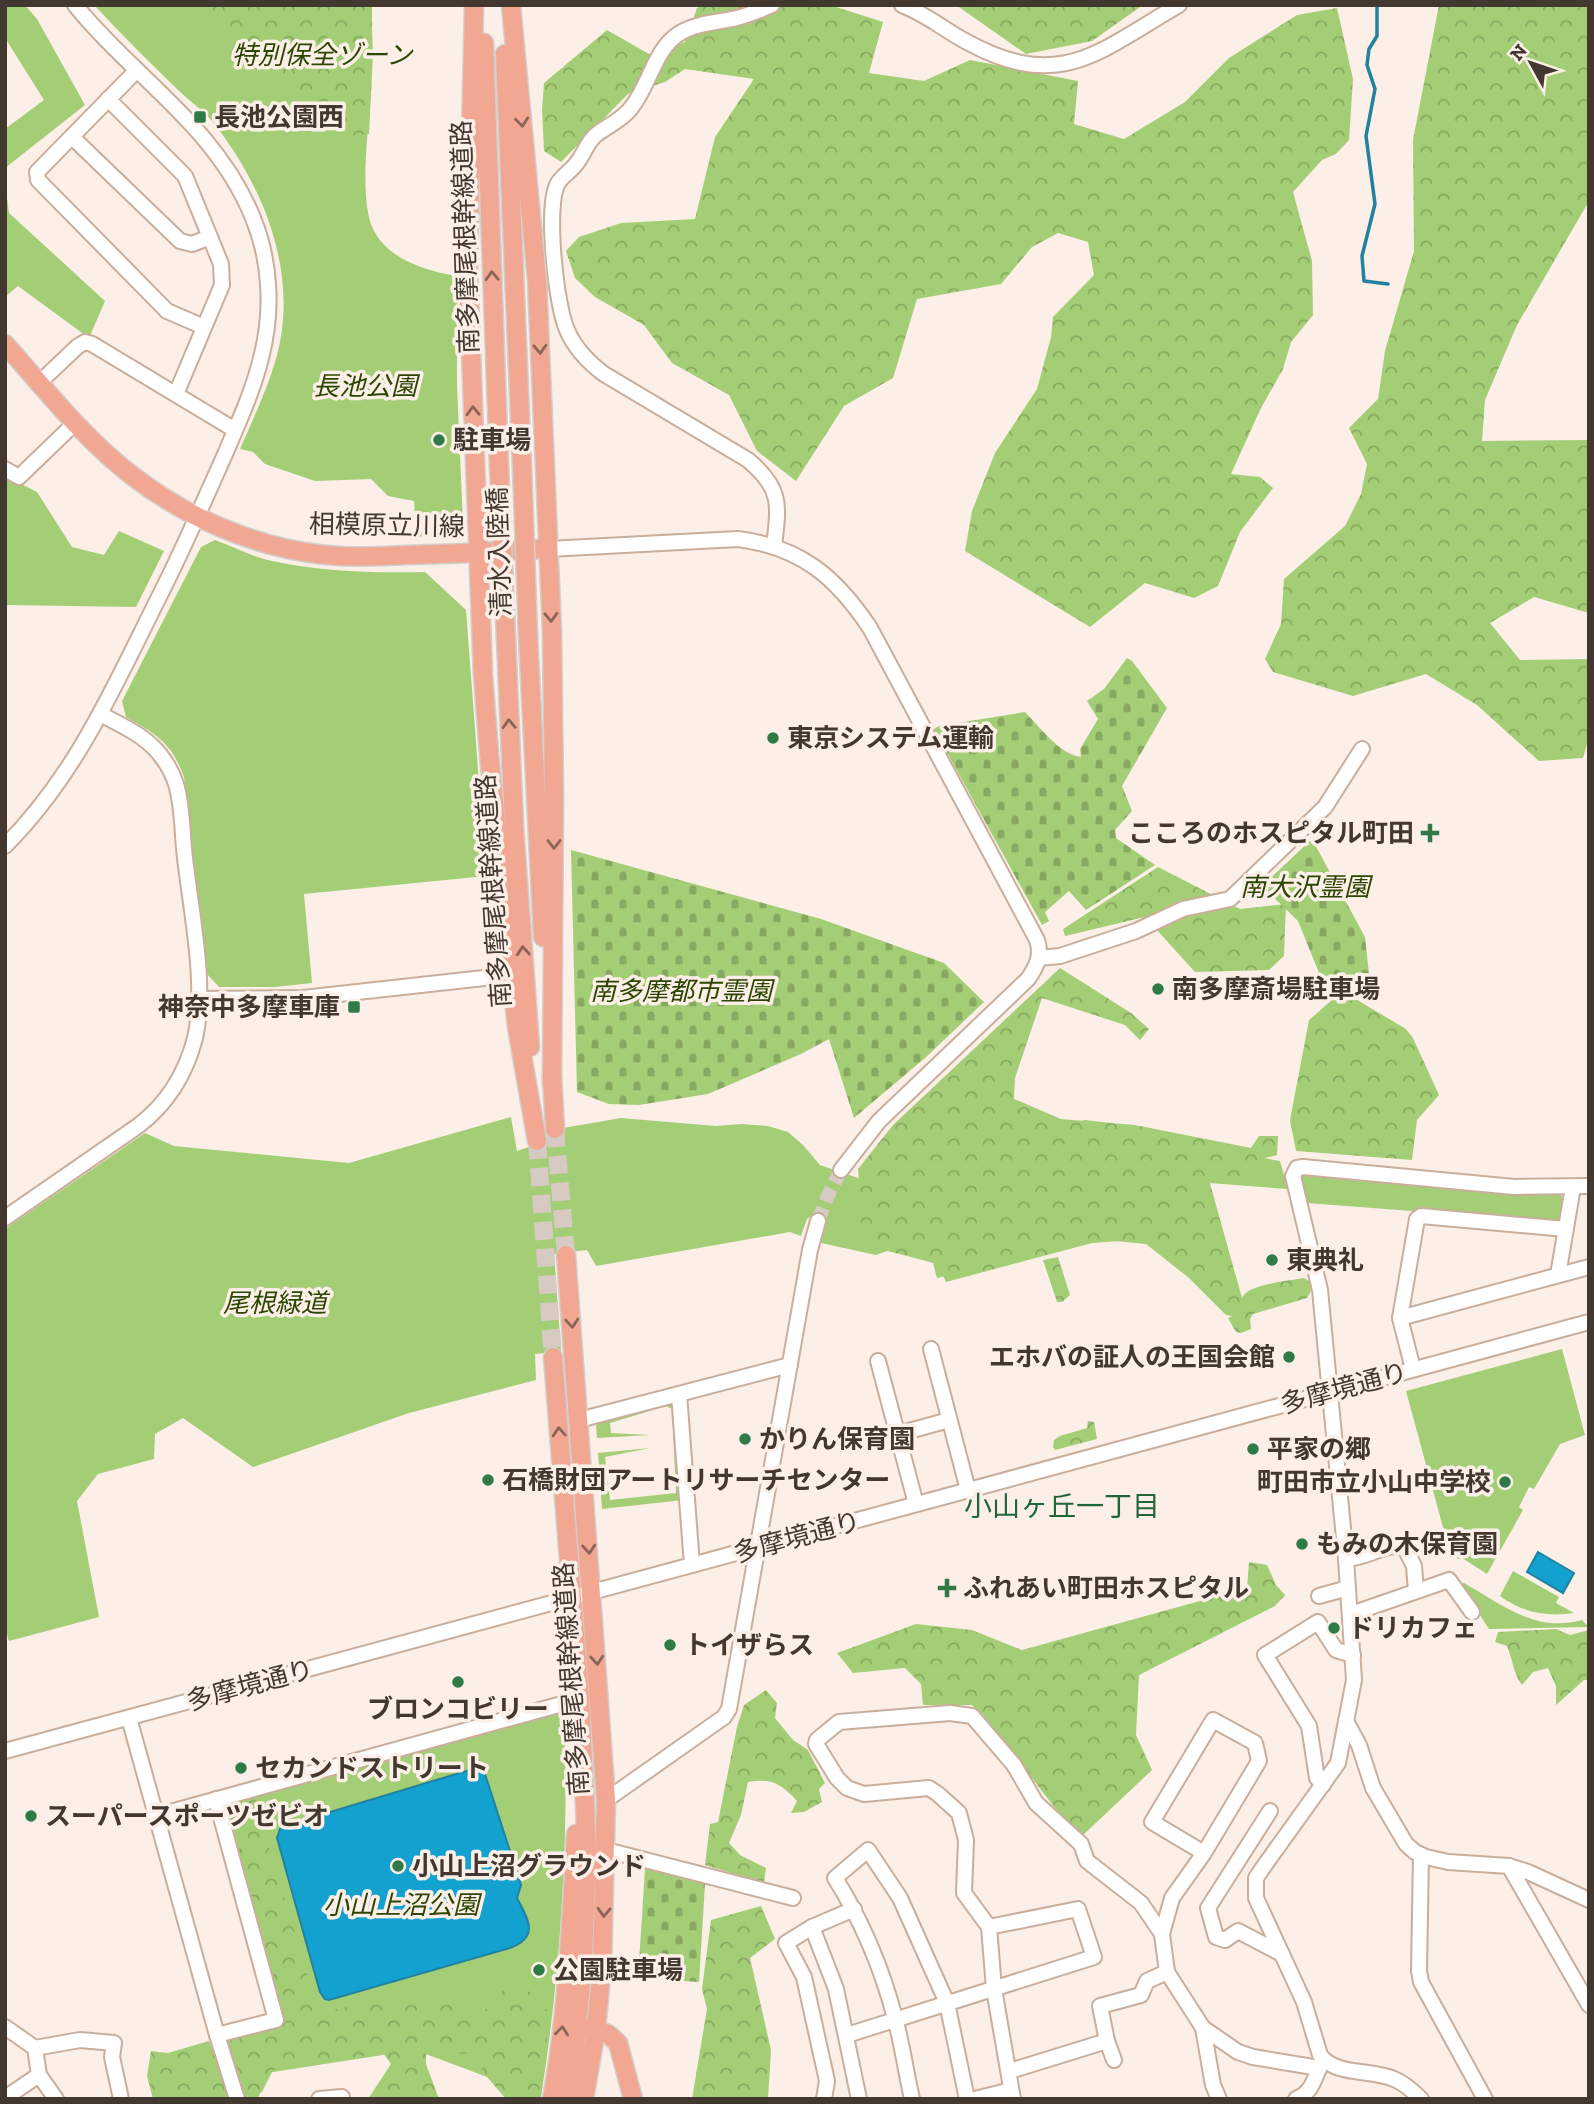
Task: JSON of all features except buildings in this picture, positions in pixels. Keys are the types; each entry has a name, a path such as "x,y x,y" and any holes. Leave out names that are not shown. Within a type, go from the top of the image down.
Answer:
{"main road":[{"path":"474,5 462,270 480,553 487,727 511,975"},
{"name":"南多摩尾根幹線道路","path":"482,5 499,466"},
{"name":"南多摩尾根幹線道路","path":"502,5 522,465"},
{"path":"511,5 537,279 548,549 554,714 552,1085"},
{"name":"相模原立川線","path":"5,344 75,423 133,477 198,516 253,539 318,554 367,556 548,549"},
{"name":"清水入陸橋","path":"522,465 528,636"},
{"name":"清水入陸橋","path":"499,466 506,638"},
{"name":"南多摩尾根幹線道路","path":"528,636 555,1129"},
{"name":"南多摩尾根幹線道路","path":"506,638 514,827 537,1141 517,1027 511,975"},
{"name":"南多摩尾根幹線道路","path":"566,1255 606,1800 602,1965 596,2029 584,2099"},
{"name":"南多摩尾根幹線道路","path":"553,1356 580,1699 586,1818 585,1933 577,2027 567,2099"},
{"path":"552,2099 561,2044 569,1962 576,1833 578,1825 586,1818"},
{"path":"577,2027 596,2029 612,2036 618,2043 633,2099"}],"street":[{"path":"5,846 50,797 74,762 100,714 198,516 258,368 267,329 268,289 263,248 242,191 207,140 75,5"},
{"path":"772,5 742,17 690,28 672,39 656,61 631,108 596,134 577,163 562,177 556,186 551,205 561,310 574,345 604,374 761,471 775,492 779,512 774,546"},
{"path":"902,5 930,17 965,41 994,55 1040,66 1071,64 1094,56 1179,5"},
{"path":"137,70 37,172 38,180 167,311 204,327"},
{"path":"108,99 185,176 221,264 222,285 176,394"},
{"path":"72,136 180,241 192,244 210,237"},
{"path":"39,383 78,345 85,342 235,430"},
{"path":"5,469 19,477 75,423"},
{"path":"548,549 722,538 774,546 800,557 819,570 848,597 870,628 1031,928 1040,950 1039,958 1028,979 879,1121 841,1170"},
{"path":"5,1218 138,1126 160,1106 180,1077 191,1051 197,1026 199,999 176,785 159,752 137,734 100,714"},
{"path":"1039,958 1060,956 1136,931 1183,909 1230,899 1325,807 1362,750"},
{"path":"199,999 303,998 511,975"},
{"path":"1296,2099 1304,2096 1312,2087 1321,2064 1304,2002 1256,1898 1256,1878 1323,1784 1340,1755 1354,1680 1346,1559 1320,1290 1293,1180 1295,1170 1303,1167 1514,1187 1589,1186"},
{"path":"1558,1275 1573,1187"},
{"path":"1413,1369 1400,1318 1417,1219 1421,1216 1566,1230"},
{"path":"606,1800 726,1714 759,1547 810,1250 818,1221"},
{"path":"1400,1318 1589,1267"},
{"name":"多摩境通り","path":"5,1751 1589,1322"},
{"path":"928,1358 949,1420 968,1490"},
{"path":"579,1420 789,1365"},
{"path":"885,1369 916,1504"},
{"path":"679,1394 692,1565"},
{"path":"898,1434 949,1420"},
{"path":"1346,1559 1362,1559 1392,1545 1404,1546 1414,1566 1416,1591"},
{"path":"1350,1614 1449,1580 1472,1612"},
{"path":"1319,1596 1348,1588"},
{"path":"1323,1784 1318,1777 1309,1726 1265,1655 1318,1622 1336,1650 1353,1655"},
{"path":"156,1816 580,1699"},
{"path":"975,2099 1012,2094 994,1989 989,1927 964,1893 966,1840 959,1813 929,1788 864,1794 847,1788 837,1778 816,1744 817,1741 839,1722 950,1713 972,1716 1014,1765 1035,1803 1081,1844 1087,1861 1141,1903 1162,1934"},
{"path":"129,1718 237,2099"},
{"path":"1204,1853 1152,1822 1213,1720 1255,1743 1259,1761 1204,1853 1172,1898 1162,1934 1167,1972 1203,2028 1213,2085 1219,2099"},
{"path":"1346,1721 1359,1745 1373,1788 1406,1844 1421,1855 1448,1862 1510,1867 1528,1872 1589,1900"},
{"path":"216,1799 276,2020 217,2035"},
{"path":"1270,1811 1208,1908 1216,1937 1225,1940 1238,1930 1282,1954"},
{"path":"606,1850 793,1898"},
{"path":"912,2099 895,2019 877,1963 854,1909 835,1878 868,1850 900,1898 947,2003 967,2099"},
{"path":"1421,1855 1421,1982 1485,2099"},
{"path":"1510,1867 1587,1996"},
{"path":"824,2099 827,2081 804,1977 786,1942 812,1927 854,1909"},
{"path":"847,2035 1094,1957 1078,1909 989,1927"},
{"path":"812,1927 836,1989 859,2099"},
{"path":"1114,2060 1100,2006 1141,1995 1147,1981 1167,1972"},
{"path":"5,2027 36,2048 80,2040 114,2043 112,2057 121,2099"},
{"path":"1203,2028 1238,2052 1252,2057 1321,2064 1391,2077 1421,2099"},
{"path":"1010,2071 1107,2040"},
{"path":"36,2048 39,2075 56,2099"},
{"path":"5,2098 39,2075"},
{"path":"319,2099 334,2093"}],"green space":[{"path":"5,5 25,5 37,19 85,105 5,168 5,129 44,100 5,38"},
{"name":"長池公園","path":"94,5 372,5 371,92 365,183 369,218 381,241 399,257 433,271 457,276 457,386 463,523 453,533 416,537 414,501 388,496 371,479 315,481 265,464 253,452 240,449 272,371 282,327 280,264 272,233 247,174 212,121 156,69"},
{"name":"特別保全ゾーン","path":"205,5 371,5 373,53 369,134 338,137 311,117 288,91 265,54 234,37"},
{"path":"704,5 830,5 883,22 869,73 924,81 970,60 1078,81 1074,124 1124,139 1185,102 1229,58 1297,15 1337,8 1353,79 1349,140 1336,154 1322,160 1293,192 1312,261 1313,315 1291,342 1283,369 1260,410 1231,474 1260,477 1273,488 1240,532 1218,586 1194,598 1145,583 1090,627 965,551 972,511 995,453 1037,389 1051,337 1053,317 1094,275 1088,242 1058,233 1032,247 1001,284 917,299 893,378 844,406 796,481 757,451 729,395 672,363 644,325 595,297 575,278 566,251 579,237 621,223 695,219 715,137 754,79 685,69 665,82 628,94 561,162 544,151 544,83 607,30 649,54 685,42 697,8"},
{"path":"956,5 1143,5 1092,41 1026,54"},
{"path":"1439,5 1589,5 1589,201 1517,325 1485,400 1482,441 1589,440 1589,613 1534,597 1490,623 1520,660 1589,659 1589,737 1583,758 1539,761 1477,705 1426,674 1353,696 1273,672 1265,659 1281,624 1284,579 1345,526 1361,494 1367,464 1349,428 1378,399 1385,351 1414,251 1413,140"},
{"path":"5,183 9,213 105,301 89,338 18,286 5,297"},
{"path":"5,476 37,492 72,547 104,555 119,531 164,551 136,607 5,605"},
{"path":"215,540 258,557 310,568 425,572 466,610 486,876 304,894 312,983 275,987 219,987 207,974 184,777 174,756 162,741 126,717 122,701 201,547"},
{"path":"1127,658 1167,708 1122,786 1132,811 1115,830 1116,838 1155,865 1086,910 1069,891 1045,912 1049,921 1042,925 934,729 1025,712 1065,751 1081,757 1080,749 1098,719 1087,701 1104,689"},
{"name":"南大沢霊園","path":"1312,839 1365,937 1370,983 1326,990 1298,921 1262,886"},
{"name":"南多摩都市霊園","path":"571,850 821,919 944,963 984,1002 925,1058 854,1118 829,1039 708,1094 639,1105 609,1104 577,1092"},
{"path":"1158,867 1240,909 1286,904 1284,956 1269,970 1195,972 1145,917 1065,936 1063,929"},
{"path":"1060,968 1131,1013 1149,1029 1140,1040 1125,1025 1042,998 1015,1078 1014,1099 1061,1119 1135,1125 1251,1148 1259,1136 1278,1136 1277,1155 1240,1165 1240,1181 1209,1180 1242,1298 1245,1293 1260,1286 1304,1278 1309,1281 1311,1291 1307,1298 1253,1314 1250,1319 1251,1329 1241,1333 1236,1332 1228,1318 1240,1312 1147,1239 1092,1243 946,1282 938,1264 876,1248 856,1212 858,1169 893,1125"},
{"path":"1342,991 1406,1029 1413,1038 1439,1095 1417,1120 1412,1160 1296,1151 1290,1120 1309,1020"},
{"name":"尾根緑道","path":"511,1117 517,1151 548,1140 546,1131 621,1118 716,1126 768,1126 788,1132 820,1165 867,1181 1085,1120 1109,1123 1195,1146 1280,1161 1288,1189 1209,1183 1247,1318 1226,1315 1189,1278 1146,1244 1105,1240 937,1278 933,1263 890,1250 876,1255 821,1243 826,1223 824,1218 814,1214 807,1219 801,1236 790,1232 596,1266 587,1250 554,1254 561,1351 535,1354 536,1380 409,1413 253,1467 183,1418 155,1434 154,1459 98,1474 77,1501 99,1617 9,1641 5,1628 5,1229 145,1133 174,1146 349,1163"},
{"path":"1303,1171 1560,1194 1562,1219 1557,1222 1307,1203 1297,1178"},
{"path":"1058,1257 1070,1295 1062,1302 1057,1302 1043,1260"},
{"path":"1562,1349 1585,1435 1560,1444 1534,1489 1529,1487 1519,1507 1523,1510 1487,1574 1462,1558 1458,1559 1452,1541 1447,1542 1406,1391"},
{"path":"670,1402 676,1406 683,1500 602,1509 598,1453 650,1448 605,1457 610,1500 676,1493 672,1409 666,1406 610,1423 611,1433 650,1435 597,1438 596,1426 598,1422"},
{"path":"1088,1421 1094,1422 1097,1439 1055,1450 1054,1440 1087,1428"},
{"path":"1249,1562 1267,1565 1276,1585 1285,1595 1275,1606 1139,1675 1136,1735 1152,1770 1082,1836 1055,1808 983,1715 972,1705 923,1705 921,1684 905,1668 853,1673 837,1653 916,1624 972,1630 1022,1650 1247,1588"},
{"path":"1513,1571 1559,1597 1556,1603 1574,1613 1536,1612 1517,1606 1500,1596"},
{"path":"1464,1583 1506,1608 1534,1620 1565,1623 1582,1620 1589,1627 1489,1629 1460,1584"},
{"path":"1556,1629 1570,1635 1589,1630 1589,1680 1584,1680 1556,1705 1556,1686 1548,1668 1533,1672 1522,1685 1507,1646 1495,1642 1498,1632"},
{"path":"766,1690 777,1703 775,1718 793,1740 808,1750 825,1783 819,1789 822,1802 804,1812 791,1813 797,1801 781,1786 764,1781 748,1782 741,1815 729,1843 740,1855 766,1868 764,1883 705,1865 710,1824 718,1822 744,1705"},
{"name":"小山上沼公園","path":"560,1710 564,1713 565,1721 562,1910 554,2003 541,2097 415,2050 267,2073 258,2099 238,2099 222,2043 281,2023 224,1808 228,1802"},
{"path":"257,1797 273,1862 317,2006 324,2012 347,2007 357,1999 420,2006 444,2001 478,2017 500,1992 509,1986 531,1992 550,2014 540,2099 506,2099 482,2071 479,2052 445,2056 439,2047 426,2049 426,2064 439,2099 368,2099 391,2064 383,2053 273,2070 262,2092 249,2097 238,2089 226,2038 286,2023 229,1812 230,1804"},
{"path":"645,1869 705,1884 699,1982 638,1978"},
{"path":"761,1906 775,1939 750,1958 771,2050 768,2099 692,2099 707,2009 702,1989 711,1920"},
{"path":"209,2041 232,2099 153,2099 147,2076 151,2051 168,2053"}],"water":[{"path":"1538,1552 1574,1573 1563,1593 1527,1572"},
{"path":"476,1768 484,1771 521,1885 517,1898 528,1920 528,1933 525,1938 510,1948 325,1999 320,1992 277,1838 280,1829"}],"waterway":[{"path":"1377,5 1377,36 1369,49 1367,65 1375,89 1366,136 1375,204 1362,256 1364,281 1388,284"}],"tunnel":[{"path":"555,1129 566,1255"},
{"path":"537,1141 553,1357"},
{"path":"818,1221 841,1170"}],"place":[{"name":"長池公園西","path":"200,117"},
{"name":"駐車場","path":"439,440"},
{"name":"東京システム運輸","path":"773,738"},
{"name":"こころのホスピタル町田","path":"1430,833"},
{"name":"南多摩斎場駐車場","path":"1158,989"},
{"name":"神奈中多摩車庫","path":"354,1007"},
{"name":"東典礼","path":"1272,1260"},
{"name":"エホバの証人の王国会館","path":"1289,1357"},
{"name":"かりん保育園","path":"745,1439"},
{"name":"平家の郷","path":"1253,1449"},
{"name":"石橋財団アートリサーチセンター","path":"488,1480"},
{"name":"町田市立小山中学校","path":"1505,1482"},
{"name":"もみの木保育園","path":"1302,1544"},
{"name":"ふれあい町田ホスピタル","path":"947,1588"},
{"name":"ドリカフェ","path":"1334,1628"},
{"name":"トイザらス","path":"670,1645"},
{"name":"ブロンコビリー","path":"458,1682"},
{"name":"セカンドストリート","path":"241,1768"},
{"name":"スーパースポーツゼビオ","path":"31,1816"},
{"name":"小山上沼グラウンド","path":"398,1866"},
{"name":"公園駐車場","path":"539,1970"}],"district":[{"name":"小山ヶ丘一丁目","path":"1062,1506"}]}
